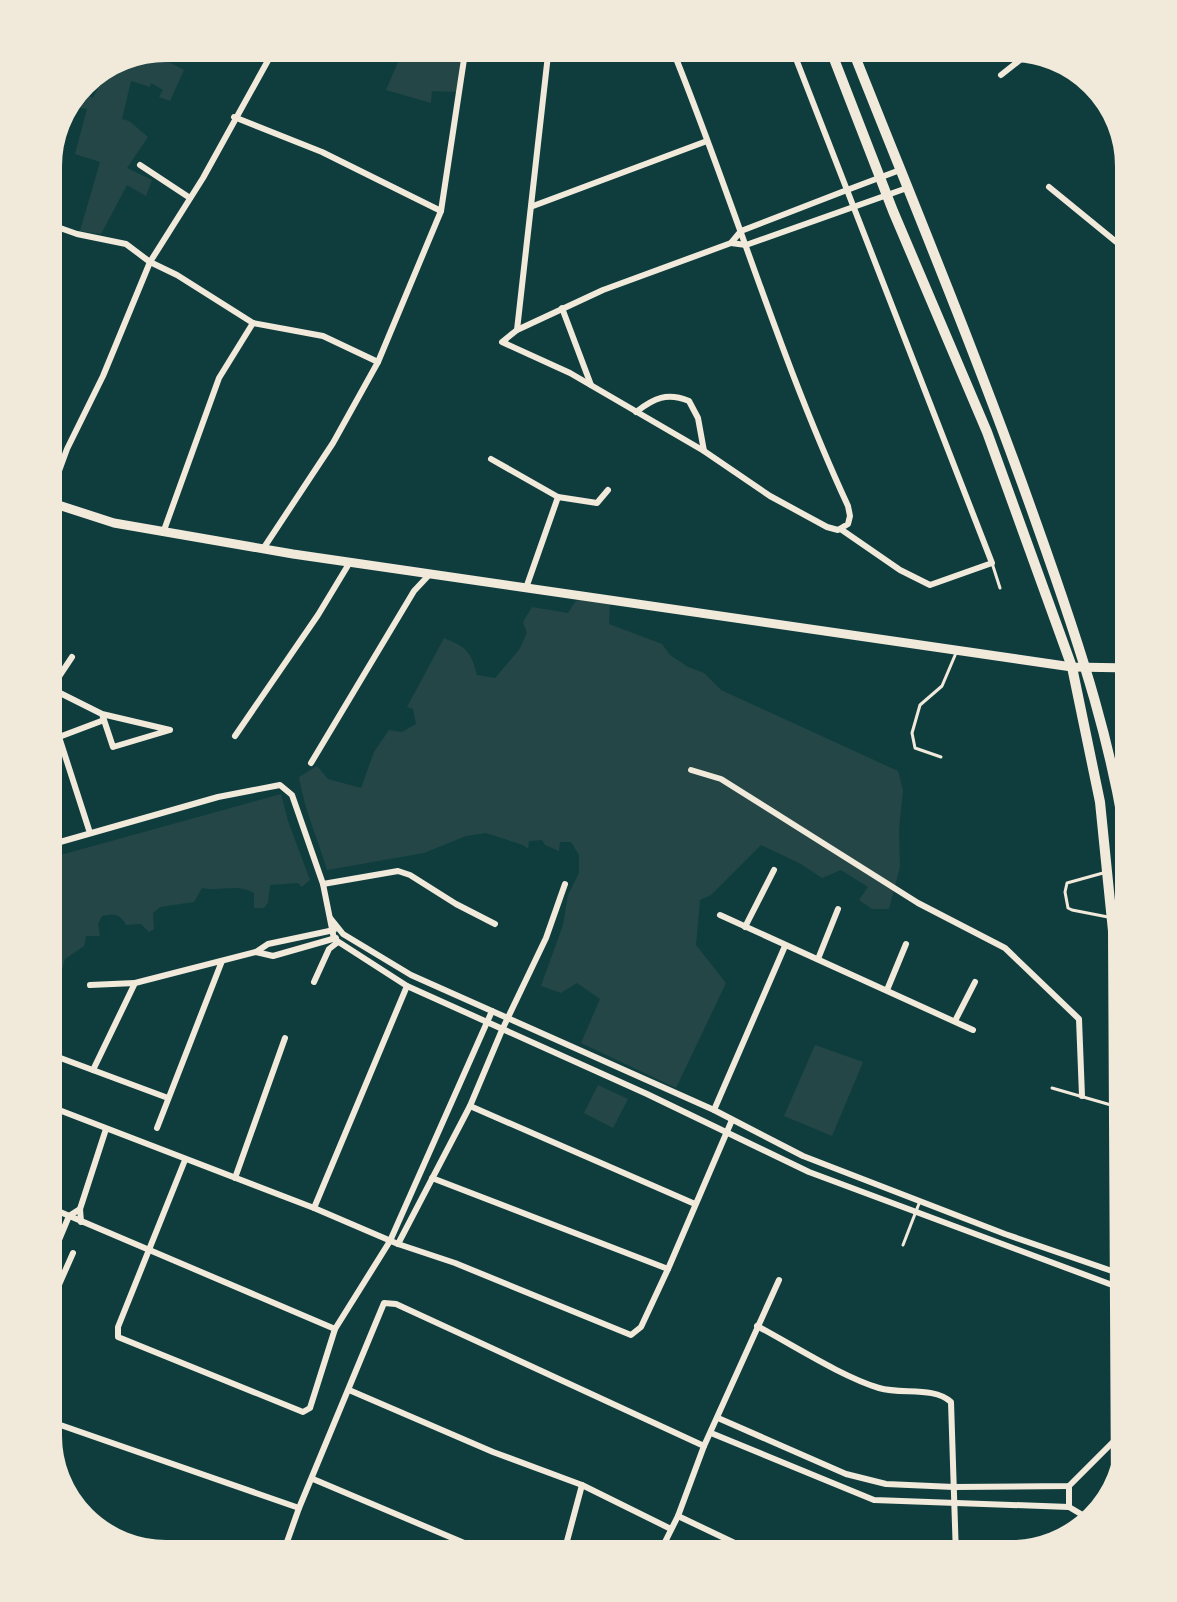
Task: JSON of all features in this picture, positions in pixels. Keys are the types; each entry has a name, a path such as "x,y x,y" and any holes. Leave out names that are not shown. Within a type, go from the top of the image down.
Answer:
{"highway":[{"path":"834,60 886,194 982,418 1072,667 1100,802 1112,917 1115,1457"},
{"path":"857,60 994,410 1089,667 1117,790"}],"main road":[{"path":"60,505 102,520 163,533 429,575 1072,667 1117,668"}],"street":[{"path":"60,467 103,376 150,262 213,160 268,60"},
{"path":"263,549 333,443 378,362 441,211 464,60"},
{"path":"517,330 548,60"},
{"path":"676,60 789,363 848,506 849,520 842,530"},
{"path":"796,60 853,205 992,563 930,585 900,570 842,530 827,527 770,496 704,451 591,385 502,342 517,330 603,290 731,243 746,245 853,205 907,188"},
{"path":"1001,75 1020,60"},
{"path":"234,117 322,152 441,211"},
{"path":"533,206 707,141"},
{"path":"140,165 190,198"},
{"path":"731,243 741,231 900,170"},
{"path":"1049,187 1117,243"},
{"path":"60,228 122,242 253,323 323,336 378,362"},
{"path":"562,308 591,385"},
{"path":"163,533 219,378 253,323"},
{"path":"636,412 663,396 689,401 698,418 704,451"},
{"path":"491,459 558,497 597,503 608,490"},
{"path":"526,588 558,497"},
{"path":"235,736 318,615 350,562"},
{"path":"311,763 414,591 429,575"},
{"path":"60,674 72,657"},
{"path":"60,693 103,717 170,730 113,747 103,717"},
{"path":"60,737 103,717"},
{"path":"60,740 90,833"},
{"path":"691,770 721,779 918,903 1005,948 1079,1019 1082,1096"},
{"path":"60,842 218,797 280,785 292,795 337,935 407,986 809,1172 1115,1286"},
{"path":"745,927 774,870"},
{"path":"323,884 398,871 495,924"},
{"path":"185,1160 147,1250 118,1327 118,1337 303,1412 310,1408 335,1329 394,1243 470,1106 546,938 565,884"},
{"path":"818,959 838,909"},
{"path":"720,915 973,1030"},
{"path":"256,952 273,956 337,935"},
{"path":"314,982 337,935"},
{"path":"90,985 135,983 256,952 268,944 337,935 411,975 714,1110 803,1156 1005,1234 1115,1272"},
{"path":"887,990 906,944"},
{"path":"714,1110 785,946"},
{"path":"157,1128 222,961"},
{"path":"955,1021 975,982"},
{"path":"93,1070 135,983"},
{"path":"314,1208 407,986"},
{"path":"394,1243 492,1011"},
{"path":"235,1178 285,1038"},
{"path":"60,1058 168,1098"},
{"path":"470,1106 695,1204"},
{"path":"60,1111 314,1208 394,1243 455,1263 631,1335 641,1327 732,1120"},
{"path":"81,1222 80,1209 106,1129"},
{"path":"432,1178 668,1269"},
{"path":"60,1238 69,1216 80,1209"},
{"path":"60,1212 335,1329"},
{"path":"1000,1245 1005,1234"},
{"path":"60,1282 73,1253"},
{"path":"665,1542 779,1280"},
{"path":"287,1542 384,1303 396,1304 704,1446"},
{"path":"757,1326 868,1384 895,1391 938,1394 946,1398 953,1408 955,1542"},
{"path":"349,1390 493,1452 582,1485 671,1529"},
{"path":"718,1418 864,1480 886,1484 1069,1486 1114,1441"},
{"path":"60,1425 299,1508"},
{"path":"711,1433 874,1500 1069,1507 1082,1515"},
{"path":"313,1479 462,1542"},
{"path":"567,1542 582,1485"},
{"path":"1069,1486 1069,1507"},
{"path":"678,1516 733,1542"}],"lane":[{"path":"992,563 1000,588"},
{"path":"941,757 915,748 912,733 920,705 942,686 957,650"},
{"path":"1108,871 1067,883 1065,892 1068,908 1112,917"},
{"path":"1052,1088 1115,1106"},
{"path":"903,1245 920,1201"}],"shaded area":[{"path":"165,60 184,70 170,101 159,97 163,90 151,83 150,87 131,81 122,119 148,137 127,168 152,180 146,196 127,185 101,234 80,231 100,162 75,154 87,109 78,107 87,95 93,98 101,83 125,68"},
{"path":"399,60 463,60 456,92 432,91 431,103 386,90"},
{"path":"587,594 610,602 609,624 662,644 670,655 704,673 721,690 898,771 903,790 899,829 900,867 889,909 872,909 859,900 868,887 841,870 822,878 761,845 711,895 700,900 696,945 726,983 676,1088 581,1043 600,999 577,983 561,993 541,986 563,925 568,895 579,873 579,855 571,842 560,842 559,851 545,845 542,840 529,841 528,849 486,833 466,836 424,853 327,870 301,789 299,777 317,766 328,779 361,788 374,752 389,730 402,732 416,724 413,709 407,707 444,638 466,651 477,675 495,678 519,650 527,633 523,622 532,607 568,613 575,602"},
{"path":"281,794 310,880 302,887 298,883 270,885 268,903 264,908 254,908 254,893 247,890 202,888 194,902 160,907 153,913 154,929 149,932 141,924 126,925 116,915 102,916 98,924 100,936 86,936 84,946 65,959 60,977 60,855"},
{"path":"815,1045 863,1062 832,1136 784,1116"},
{"path":"598,1085 628,1099 613,1128 584,1113"}]}
